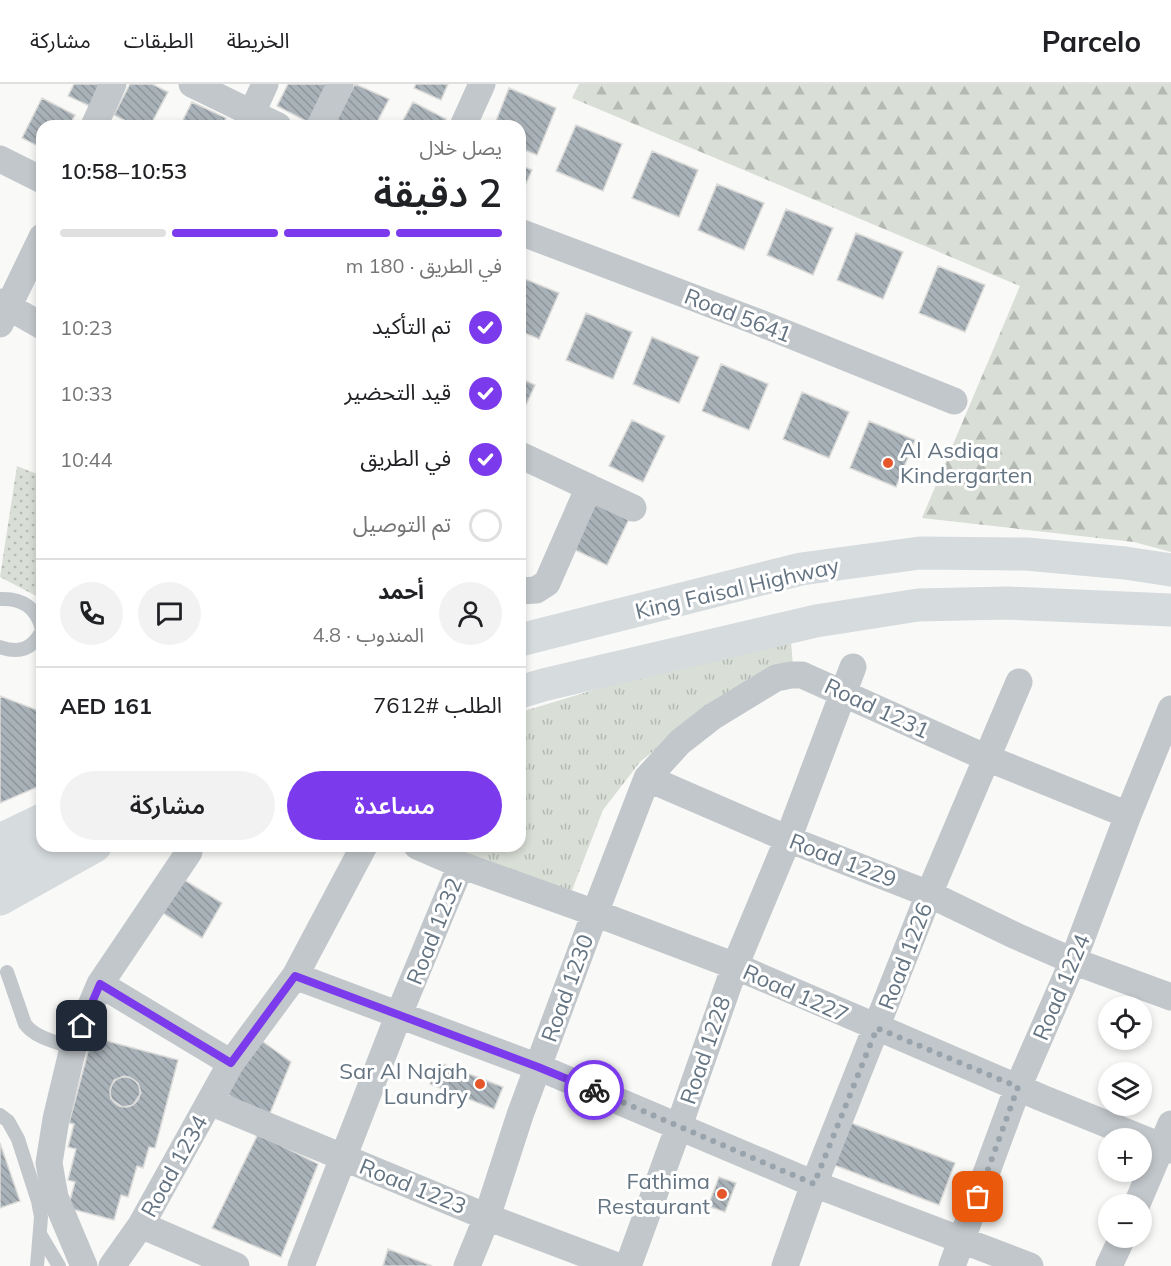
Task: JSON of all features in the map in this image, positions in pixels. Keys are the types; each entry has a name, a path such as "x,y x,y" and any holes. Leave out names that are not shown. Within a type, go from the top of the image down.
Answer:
{"main road":[{"name":"King Faisal Highway","path":"526,638 801,569 920,553 1026,555 1125,563 1171,570"},
{"path":"526,690 816,621 918,605 1007,603 1169,615"},
{"path":"2,838 36,823"},
{"path":"0,870 36,846"},
{"path":"0,899 84,852"}],"street":[{"path":"97,120 113,84"},
{"path":"192,84 249,120 265,84"},
{"path":"466,120 482,84"},
{"path":"323,120 340,85"},
{"path":"0,159 36,177"},
{"name":"Road 5641","path":"526,234 755,321 954,401"},
{"path":"36,248 3,310 36,324"},
{"path":"526,465 589,487 633,508"},
{"path":"526,591 536,590 547,583 589,487"},
{"name":"Road 1228","path":"628,1266 735,966 788,839 853,667"},
{"name":"Road 1231","path":"647,778 680,742 712,717 776,678 802,675 987,758 1128,815"},
{"name":"Road 1226","path":"785,1266 814,1184 929,894 1019,682"},
{"name":"Road 1224","path":"952,1266 1018,1087 1074,960 1128,815 1171,709"},
{"name":"Road 1229","path":"647,778 788,839 929,894 1016,936 1171,997"},
{"name":"Road 1230","path":"468,1266 487,1217 520,1115 647,778"},
{"path":"84,1266 55,1197 49,1162 56,1119 73,1048 100,984 189,852"},
{"name":"Road 1234","path":"112,1266 141,1225 231,1063 295,976 361,852"},
{"name":"Road 1227","path":"431,852 735,966 1018,1087 1168,1140"},
{"name":"Road 1232","path":"301,1266 399,1014 461,865"},
{"path":"295,976 538,1067 814,1184 1029,1266"},
{"path":"100,984 231,1063"},
{"name":"Road 1223","path":"210,1102 487,1217 617,1266"},
{"path":"1142,1194 1168,1140"},
{"path":"141,1225 236,1266"},
{"path":"1109,1266 1117,1248"}],"lane":[{"path":"0,599 11,598 23,602 36,614"},
{"path":"0,647 12,651 25,649 36,642"},
{"path":"8,972 28,1028 37,1034 73,1048"},
{"path":"0,1115 8,1121 18,1140 34,1185 41,1217 37,1266"},
{"path":"40,1234 59,1266"}],"green space":[{"path":"579,84 1171,84 1171,552 1134,542 922,518 1020,286 572,98"},
{"path":"17,466 36,474 36,596 0,577"},
{"path":"791,640 793,666 693,719 640,762 603,810 569,898 460,852 526,852 526,710 716,653"}],"building":[{"path":"74,84 106,84 94,108 68,96"},
{"path":"130,84 152,84 168,92 153,120 124,120 114,115"},
{"path":"288,84 330,84 312,120 304,120 277,106"},
{"path":"355,84 389,99 378,120 337,120"},
{"path":"416,84 448,84 441,100 414,88"},
{"path":"509,88 556,108 537,155 526,150 526,120 496,120"},
{"path":"42,98 75,115 72,120 36,120 36,145 22,138"},
{"path":"192,102 226,118 225,120 183,120"},
{"path":"413,102 446,119 445,120 403,120"},
{"path":"576,125 622,144 603,191 556,171"},
{"path":"652,151 698,170 679,217 632,198"},
{"path":"526,168 532,170 526,184"},
{"path":"717,184 764,203 744,250 698,230"},
{"path":"786,209 833,228 813,275 767,255"},
{"path":"856,233 903,252 883,299 837,280"},
{"path":"938,266 985,285 965,332 919,313"},
{"path":"526,279 559,293 539,339 526,334"},
{"path":"586,313 632,332 613,379 566,360"},
{"path":"652,337 699,357 679,403 633,384"},
{"path":"721,364 768,384 749,430 702,411"},
{"path":"526,381 535,385 526,405"},
{"path":"802,392 849,412 829,458 783,439"},
{"path":"632,420 665,436 643,482 609,466"},
{"path":"869,421 915,440 896,487 850,468"},
{"path":"596,503 629,519 607,565 573,549"},
{"path":"0,696 36,710 36,788 0,803"},
{"path":"181,878 222,903 202,938 158,910"},
{"path":"255,1036 291,1062 268,1118 221,1091"},
{"path":"92,1037 178,1060 155,1148 149,1147 143,1168 137,1166 128,1197 121,1195 114,1220 68,1208 75,1182 68,1180 76,1149 68,1147 74,1124 69,1123","holes":["124,1076 138,1083 141,1093 133,1105 123,1107 111,1099 110,1090 114,1080"]},
{"path":"438,1062 503,1087 494,1109 430,1084"},
{"path":"125,1077 136,1081 140,1092 136,1103 125,1107 114,1103 110,1092 114,1081"},
{"path":"846,1121 955,1163 939,1205 829,1163"},
{"path":"258,1134 318,1164 281,1257 212,1228"},
{"path":"0,1143 20,1201 0,1208"},
{"name":"Fathima Restaurant","path":"719,1177 736,1183 725,1212 708,1206"},
{"path":"388,1249 432,1266 383,1266"}],"way so far":[{"path":"594,1090 814,1184 877,1028 1018,1087 978,1197"}],"place":[{"name":"Al Asdiqa Kindergarten","path":"888,463"},
{"name":"Sar Al Najah Laundry","path":"480,1084"},
{"name":"Fathima Restaurant","path":"722,1194"}],"route":[{"path":"82,1026 100,984 231,1063 295,976 594,1090"}]}
